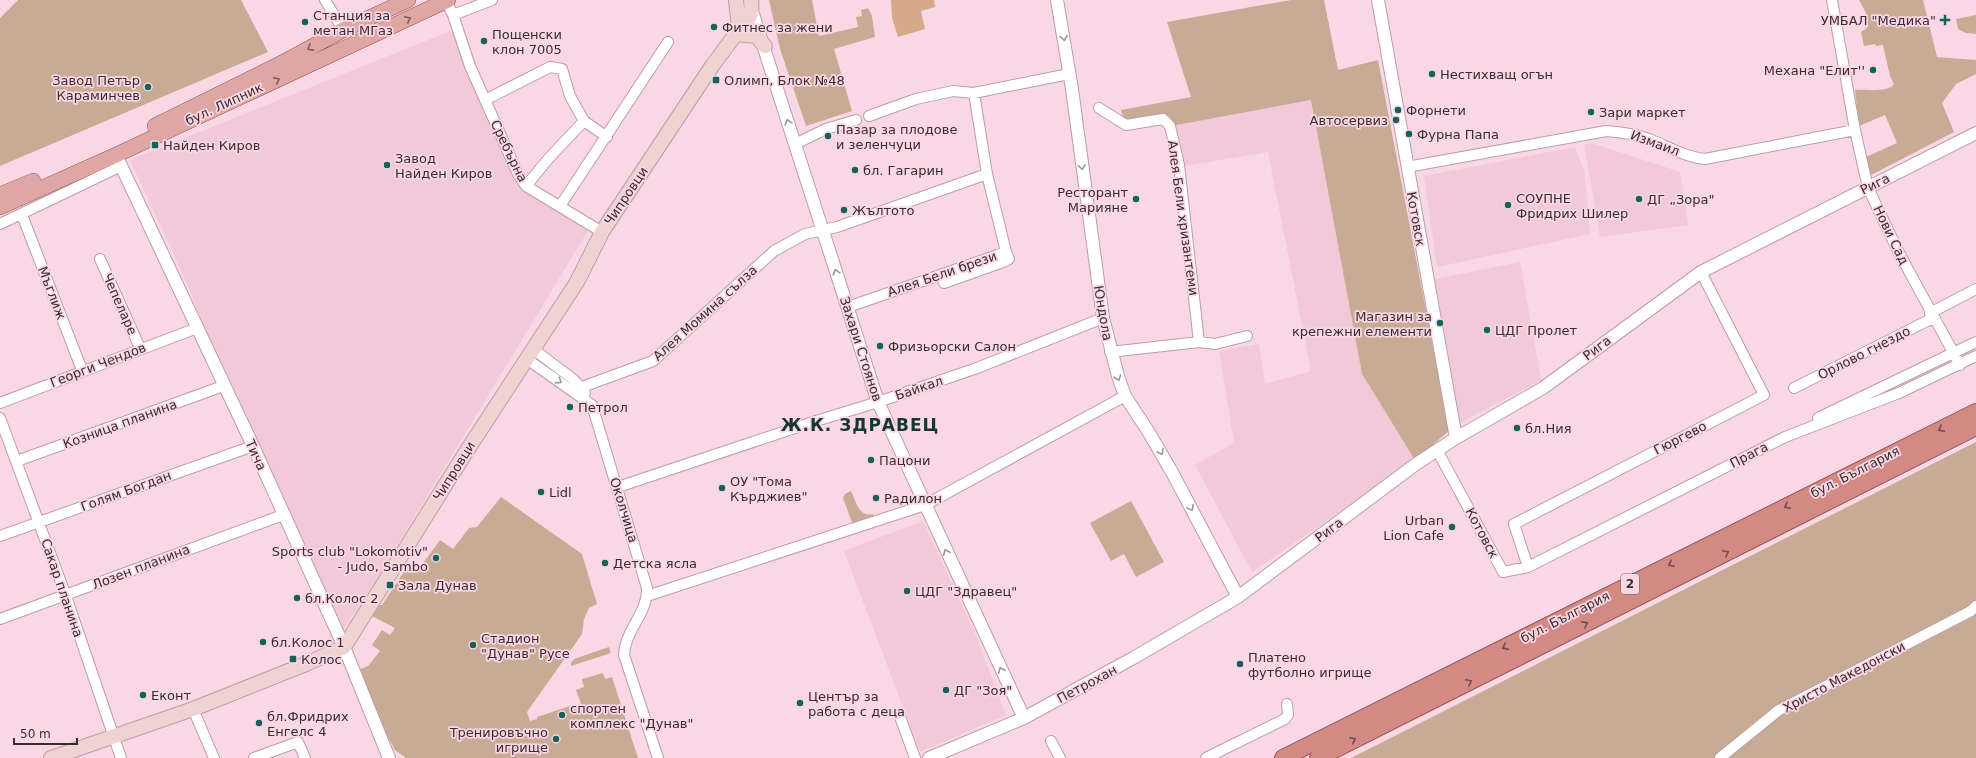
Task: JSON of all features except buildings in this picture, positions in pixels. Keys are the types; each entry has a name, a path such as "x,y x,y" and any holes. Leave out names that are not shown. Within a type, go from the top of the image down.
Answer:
{"highway":[{"name":"бул. България","path":"1283,758 1976,412"},
{"name":"бул. България","path":"1318,758 1976,427"}],"main road":[{"name":"бул. Липник","path":"0,195 111,147 280,64 343,30 408,0"},
{"name":"бул. Липник","path":"0,207 118,161 447,0"},
{"path":"736,0 739,22 736,34 756,36 765,46"},
{"name":"Чипровци","path":"344,646 577,282 602,232 712,66 746,23 751,5"},
{"path":"51,758 194,709 306,664 344,646"}],"street":[{"path":"325,0 343,30"},
{"name":"Сребърна","path":"447,0 470,66 518,174 526,186 602,232"},
{"path":"453,15 492,0"},
{"name":"Юндола","path":"1057,0 1069,74 1103,318 1110,352 1125,396 1148,431 1173,474 1238,597"},
{"name":"Котовск","path":"1378,0 1456,438"},
{"name":"Нови Сад","path":"1832,0 1855,130 1868,188 1898,251 1952,353 1960,364"},
{"name":"Захари Стоянов","path":"751,5 822,231 878,402 1024,718"},
{"path":"560,206 668,42"},
{"path":"485,100 550,67 562,69 570,96 584,121 606,137"},
{"path":"868,116 916,100 953,91 974,93 1069,74"},
{"name":"Алея Бели брези","path":"848,307 1006,252 987,174 974,93"},
{"name":"Алея Бели хризантеми","path":"1099,108 1126,125 1163,119 1170,126 1179,165 1199,342"},
{"path":"795,144 826,129 856,120"},
{"path":"526,186 549,158 584,121"},
{"name":"Измаил","path":"1407,167 1606,131 1623,132 1635,135 1694,158 1705,159 1855,130"},
{"name":"Рига","path":"1238,597 1437,450 1543,388 1701,272 1976,133"},
{"path":"0,224 22,215 118,161"},
{"name":"Тича","path":"118,161 223,386 253,446 282,515 344,646 388,758"},
{"path":"822,231 987,174"},
{"name":"Мъглиж","path":"22,215 82,370"},
{"name":"Алея Момина сълза","path":"582,387 653,361 774,251 805,234 822,231"},
{"name":"Чепеларе","path":"100,259 140,348"},
{"name":"Гюргево","path":"1528,567 1514,524 1764,395 1701,272"},
{"name":"Орлово гнездо","path":"1794,388 1932,315 1976,289"},
{"name":"Байкал","path":"618,487 977,368 1103,318"},
{"name":"Георги Чендов","path":"0,403 82,370 197,328"},
{"path":"1110,352 1199,342 1215,344 1247,336"},
{"path":"1785,437 1814,420 1976,342"},
{"path":"530,354 582,387"},
{"path":"530,354 592,405"},
{"name":"Прага","path":"1528,567 1785,437 1899,393 1976,356"},
{"name":"Козница планина","path":"17,461 223,386"},
{"name":"Околчица","path":"582,387 592,405 644,574 647,596 645,605 627,641 624,655 658,758"},
{"path":"647,596 925,505 1125,396"},
{"name":"Сакар планина","path":"0,418 66,596 121,758"},
{"name":"Голям Богдан","path":"0,536 253,446"},
{"name":"Котовск","path":"1437,450 1503,572 1528,567"},
{"name":"Лозен планина","path":"0,619 66,596 282,515"},
{"name":"Петрохан","path":"929,758 1024,718 1135,657 1238,597"},
{"name":"Христо Македонски","path":"1720,758 1779,710 1971,611 1976,606"},
{"path":"1206,758 1285,719 1288,715 1288,704"},
{"path":"194,709 214,758"},
{"path":"899,714 915,758"},
{"path":"1051,741 1060,758"},
{"path":"254,758 298,742 305,758"}],"shaded area":[{"path":"18,0 241,0 268,52 0,166 0,18"},
{"path":"769,0 812,0 819,36 858,27 856,17 862,16 861,10 868,8 872,16 875,37 834,49 852,111 806,126 780,49"},
{"path":"891,0 934,0 935,7 921,11 925,29 898,37 892,18"},
{"path":"1291,0 1324,0 1338,70 1378,60 1449,431 1415,460 1362,374 1311,100 1171,126 1163,119 1126,125 1121,110 1191,97 1167,22"},
{"path":"1859,0 1923,0 1937,57 1976,60 1976,74 1956,84 1942,103 1954,132 1871,175 1866,157 1897,143 1885,115 1859,126 1855,90 1882,90 1891,87 1894,84 1890,76 1883,45 1876,46 1875,44 1864,46 1861,32 1868,27 1866,13"},
{"path":"1976,15 1976,34 1966,33 1958,29 1956,19"},
{"path":"453,30 511,173 524,191 589,229 372,587 341,632 224,375 182,272 130,160"},
{"path":"1311,100 1362,374 1415,460 1252,572 1195,465 1234,443 1219,351 1259,344 1265,384 1311,371 1268,152 1178,167 1171,126 1260,107"},
{"name":"ДГ „Зора\"","path":"1592,143 1680,172 1688,225 1600,237 1584,145"},
{"name":"СОУПНЕ Фридрих Шилер","path":"1575,147 1584,170 1590,234 1437,267 1424,176"},
{"name":"ЦДГ Пролет","path":"1520,262 1541,380 1460,423 1435,279"},
{"path":"1976,442 1976,758 1351,758"},
{"path":"851,491 856,504 861,511 868,515 873,514 876,520 854,528 843,498 845,494"},
{"name":"Стадион \"Дунав\" Русе","path":"501,497 582,554 597,604 589,608 584,619 582,634 527,712 530,721 537,719 537,717 573,705 574,707 581,704 576,690 584,687 582,679 603,673 605,679 612,677 638,758 406,758 395,750 387,735 359,670 368,666 380,651 372,645 382,630 390,635 395,628 372,616 380,605 382,605 409,564 418,570 440,540 453,549 469,528 477,527"},
{"path":"1131,501 1164,562 1136,577 1124,554 1111,561 1090,523"},
{"path":"923,521 974,631 1006,715 920,752 844,551"},
{"path":"609,647 611,653 571,666 574,659"}],"place":[{"name":"УМБАЛ \"Медика\"","path":"1945,20"},
{"name":"Станция за метан МГаз","path":"305,22"},
{"name":"Фитнес за жени","path":"714,27"},
{"name":"Пощенски клон 7005","path":"484,41"},
{"name":"Механа \"Елит''","path":"1873,70"},
{"name":"Нестихващ огън","path":"1432,74"},
{"name":"Олимп, Блок №48","path":"716,80"},
{"name":"Завод Петър Караминчев","path":"148,87"},
{"name":"Форнети","path":"1398,110"},
{"name":"Зари маркет","path":"1591,112"},
{"name":"Автосервиз","path":"1396,120"},
{"name":"Фурна Папа","path":"1409,134"},
{"name":"Пазар за плодове и зеленчуци","path":"828,136"},
{"name":"Найден Киров","path":"155,145"},
{"name":"Завод Найден Киров","path":"387,165"},
{"name":"бл. Гагарин","path":"855,170"},
{"name":"Ресторант Марияне","path":"1136,199"},
{"name":"ДГ „Зора\"","path":"1639,199"},
{"name":"СОУПНЕ Фридрих Шилер","path":"1508,205"},
{"name":"Жълтото","path":"844,210"},
{"name":"Магазин за крепежни елементи","path":"1440,323"},
{"name":"ЦДГ Пролет","path":"1487,330"},
{"name":"Фризьорски Салон","path":"880,346"},
{"name":"Петрол","path":"570,407"},
{"name":"бл.Ния","path":"1517,428"},
{"name":"Пацони","path":"871,460"},
{"name":"ОУ \"Тома Кърджиев\"","path":"722,488"},
{"name":"Lidl","path":"541,492"},
{"name":"Радилон","path":"876,498"},
{"name":"Urban Lion Cafe","path":"1452,527"},
{"name":"Sports club \"Lokomotiv\" - Judo, Sambo","path":"436,558"},
{"name":"Детска ясла","path":"605,563"},
{"name":"Зала Дунав","path":"390,585"},
{"name":"ЦДГ \"Здравец\"","path":"907,591"},
{"name":"бл.Колос 2","path":"297,598"},
{"name":"бл.Колос 1","path":"263,642"},
{"name":"Стадион \"Дунав\" Русе","path":"473,645"},
{"name":"Колос","path":"293,659"},
{"name":"Платено футболно игрище","path":"1240,664"},
{"name":"ДГ \"Зоя\"","path":"946,690"},
{"name":"Еконт","path":"143,695"},
{"name":"Център за работа с деца","path":"800,703"},
{"name":"спортен комплекс \"Дунав\"","path":"562,715"},
{"name":"бл.Фридрих Енгелс 4","path":"259,723"},
{"name":"Тренировъчно игрище","path":"556,739"}],"district":[{"name":"Ж.К. ЗДРАВЕЦ","path":"860,425"}]}
